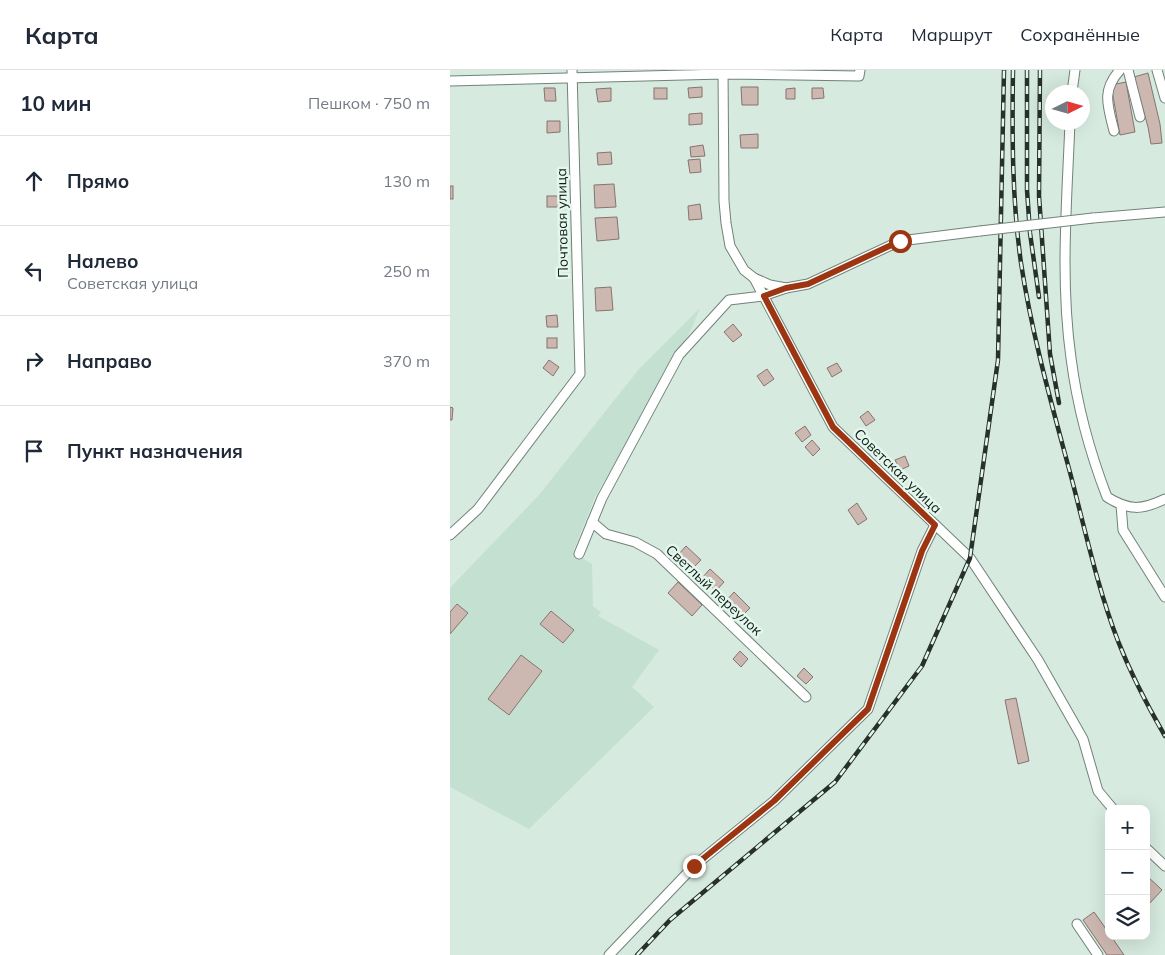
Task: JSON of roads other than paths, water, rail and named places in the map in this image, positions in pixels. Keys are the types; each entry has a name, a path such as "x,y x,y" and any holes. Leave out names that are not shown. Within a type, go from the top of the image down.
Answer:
{"street":[{"path":"1073,85 1075,70"},
{"path":"1114,131 1107,98 1111,80 1120,70"},
{"path":"1128,70 1140,116"},
{"path":"1158,70 1165,73"},
{"path":"1158,70 1165,98"},
{"name":"Советская улица","path":"723,72 724,201 730,246 744,270 754,278 833,427 970,558 1038,660 1083,739 1098,791 1110,805"},
{"path":"450,81 572,74 860,73"},
{"name":"Почтовая улица","path":"450,535 478,510 580,374 572,74"},
{"path":"1070,130 1065,257 1066,310 1070,358 1084,424 1107,497 1120,505 1135,507 1150,506 1165,499"},
{"path":"579,554 602,498 679,355 729,300 764,296 786,288 808,284 900,241 980,230 1165,212"},
{"path":"754,278 770,285 786,288"},
{"path":"1120,505 1123,530 1165,597"},
{"name":"Светлый переулок","path":"592,522 606,534 635,542 657,554 806,696"},
{"path":"608,955 694,866 774,801 868,709 922,551 935,525"},
{"path":"1148,850 1165,866"},
{"path":"1077,924 1098,955"}],"railway":[{"path":"637,955 670,920 835,782 922,666 970,558 998,360 1004,70"},
{"path":"1013,70 1013,143 1016,215 1021,263 1037,345 1104,602 1128,665 1165,736"},
{"path":"1027,70 1027,190 1030,233 1039,297"},
{"path":"1040,70 1039,196 1050,354 1059,403"}]}
